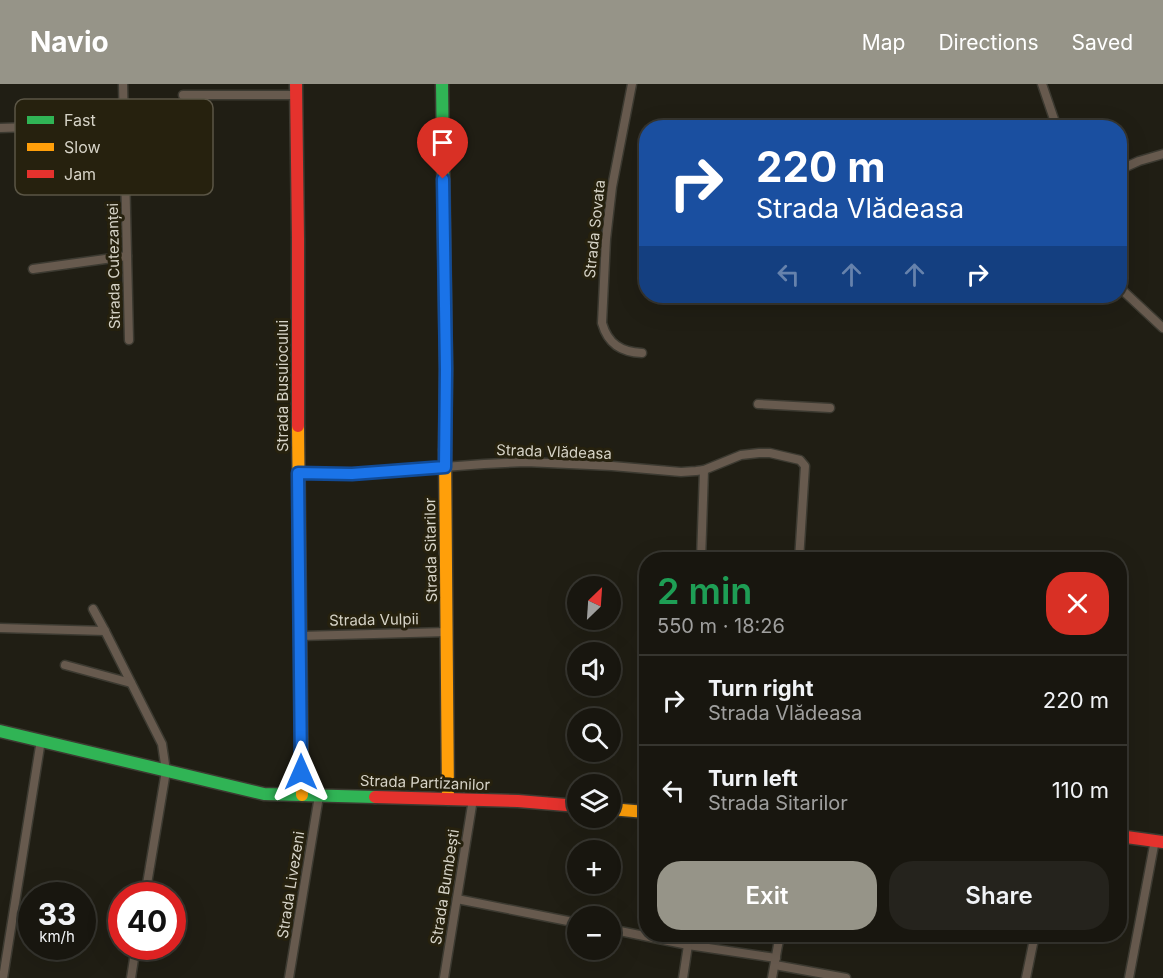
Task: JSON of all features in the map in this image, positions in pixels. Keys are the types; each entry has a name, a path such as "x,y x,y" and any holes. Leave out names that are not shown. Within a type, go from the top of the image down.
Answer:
{"street":[{"name":"Strada Cutezanței","path":"123,84 123,99"},
{"name":"Strada Sitarilor","path":"442,84 448,799"},
{"name":"Strada Sovata","path":"632,84 611,198 606,239 602,323 605,333 621,349 642,353"},
{"path":"1042,84 1053,120"},
{"path":"183,94 296,89"},
{"name":"Strada Busuiocului","path":"296,89 302,795"},
{"path":"0,129 15,128"},
{"path":"1127,166 1163,154"},
{"name":"Strada Cutezanței","path":"126,195 129,340"},
{"path":"33,269 127,256"},
{"path":"1127,294 1163,328"},
{"path":"758,404 830,408"},
{"name":"Strada Vlădeasa","path":"298,473 352,474 526,462 681,472 704,470 751,453 770,453 800,460 806,468 800,552"},
{"path":"701,552 704,470"},
{"path":"93,609 162,744 166,771 147,882"},
{"path":"0,628 105,631"},
{"name":"Strada Vulpii","path":"300,636 447,632"},
{"path":"65,665 131,683"},
{"name":"Strada Partizanilor","path":"0,731 264,794 518,801 567,805"},
{"path":"3,978 41,740"},
{"name":"Strada Livezeni","path":"289,978 319,796"},
{"name":"Strada Bumbești","path":"444,978 473,800"},
{"path":"621,810 639,811"},
{"path":"1127,837 1159,841 1129,978"},
{"path":"457,899 567,921"},
{"path":"621,931 639,935"},
{"path":"673,942 846,978"},
{"path":"772,978 779,942"},
{"path":"1026,978 1033,942"},
{"path":"683,978 688,945"},
{"path":"131,978 134,960"}],"traffic: fast":[{"path":"442,84 445,450"},
{"path":"0,731 264,794 375,797"}],"traffic: slow":[{"path":"298,426 302,795"},
{"path":"445,450 448,799"},
{"path":"621,810 639,811"}],"traffic: jam":[{"path":"296,84 298,426"},
{"path":"375,797 518,801 567,805"},
{"path":"1127,837 1163,842"}],"route":[{"path":"301,772 298,473 352,474 445,467 443,179"}]}
